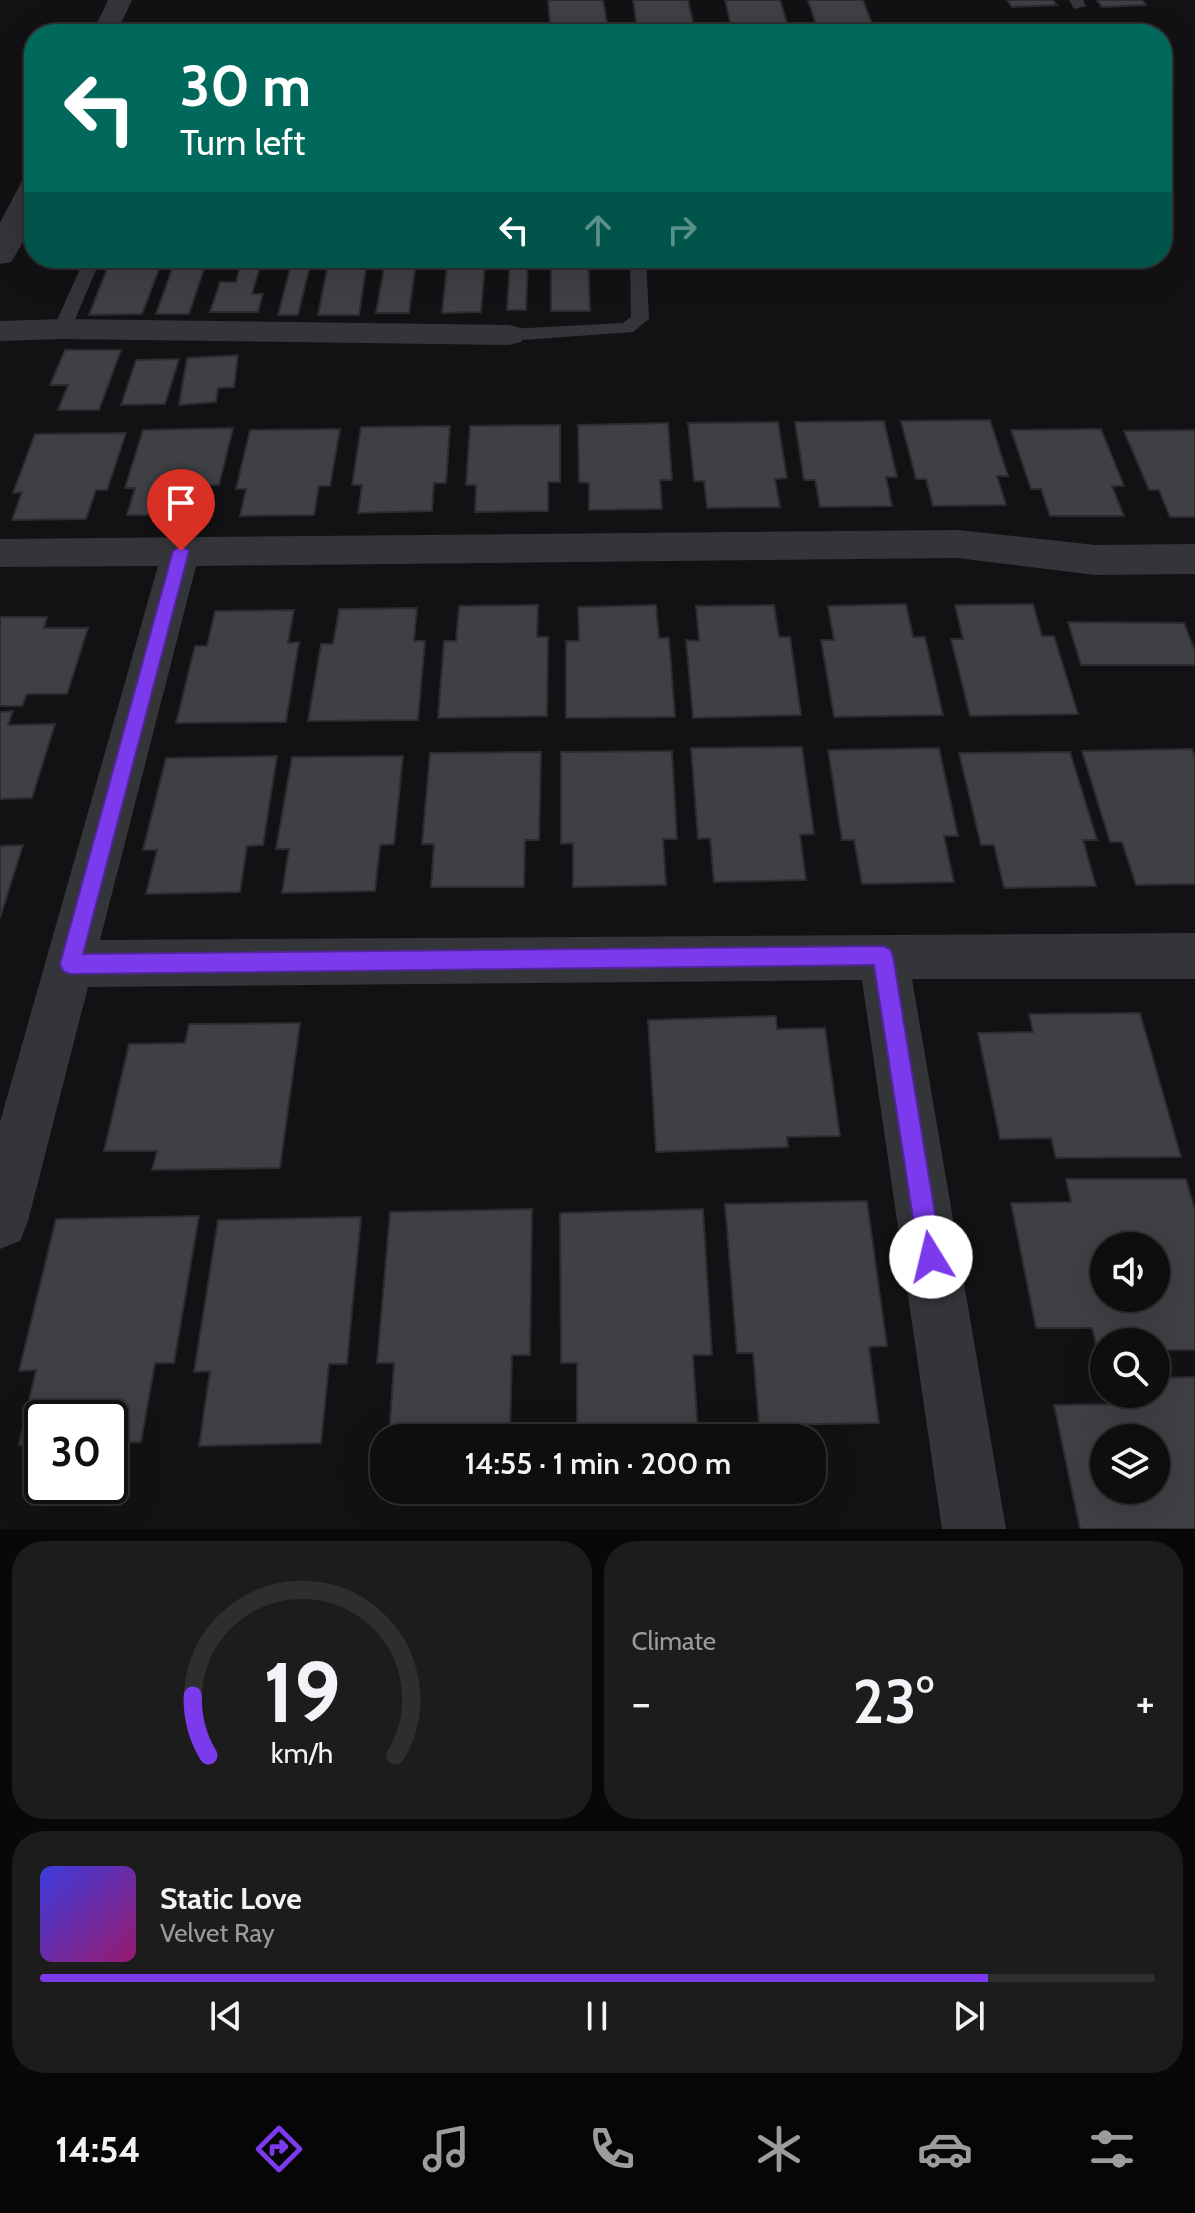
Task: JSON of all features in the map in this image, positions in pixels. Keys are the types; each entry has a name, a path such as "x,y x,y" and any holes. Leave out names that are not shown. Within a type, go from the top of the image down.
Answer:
{"street":[{"path":"109,24 120,0"},
{"path":"0,255 24,204"},
{"path":"0,331 62,329 509,335"},
{"path":"0,553 958,544 1095,560 1195,559"},
{"path":"0,1221 181,551"},
{"path":"883,956 974,1529"},
{"path":"70,964 1195,956"}],"lane":[{"path":"62,329 89,268"},
{"path":"509,335 627,328 640,319 638,268"}],"building":[{"path":"548,0 603,0 607,24 550,24"},
{"path":"633,0 688,0 694,24 637,24"},
{"path":"725,0 780,0 787,24 730,24"},
{"path":"808,0 863,0 872,24 816,24"},
{"path":"1007,0 1053,0 1057,5 1012,7"},
{"path":"1097,0 1142,0 1146,5 1102,7"},
{"path":"107,268 159,268 142,314 89,315"},
{"path":"240,268 260,268 252,294 263,294 258,312 210,312 220,282 236,282"},
{"path":"290,268 309,268 298,315 278,315"},
{"path":"366,268 359,315 318,315 327,269"},
{"path":"384,268 415,268 409,313 376,313"},
{"path":"447,268 485,268 481,312 442,313"},
{"path":"510,268 528,268 526,310 507,310"},
{"path":"551,268 588,268 590,311 551,311"},
{"path":"172,269 204,269 189,314 156,314"},
{"path":"65,350 121,350 99,410 58,410 68,385 50,385"},
{"path":"238,355 234,387 218,388 216,402 179,405 187,358"},
{"path":"179,359 165,404 121,405 136,360"},
{"path":"990,420 1008,476 997,476 1006,505 933,506 926,479 916,479 901,421"},
{"path":"884,421 897,477 886,477 892,506 820,507 815,480 804,480 795,422"},
{"path":"778,422 787,478 775,479 780,507 707,508 704,481 694,481 688,423"},
{"path":"668,423 672,480 660,480 662,509 589,510 589,483 579,482 578,425"},
{"path":"560,425 560,482 548,482 548,511 475,512 476,485 466,485 470,426"},
{"path":"450,426 446,483 434,483 432,511 358,513 362,485 352,485 361,427"},
{"path":"233,428 219,485 208,485 200,515 127,515 135,488 125,488 143,430"},
{"path":"340,429 330,486 319,486 314,515 240,516 246,489 236,489 250,430"},
{"path":"1101,429 1124,486 1112,486 1124,516 1050,516 1041,489 1031,489 1011,430"},
{"path":"1195,430 1195,517 1170,517 1159,490 1149,490 1124,431"},
{"path":"126,433 107,490 96,490 86,519 12,520 22,492 13,493 35,434"},
{"path":"906,604 913,637 925,637 943,715 834,717 821,640 834,640 828,606"},
{"path":"1033,604 1042,636 1054,636 1078,714 970,716 951,639 963,639 955,605"},
{"path":"538,605 537,637 548,637 547,716 438,718 444,641 456,641 459,606"},
{"path":"656,605 659,638 669,638 675,717 566,718 566,641 579,641 578,607"},
{"path":"774,605 779,637 790,637 801,715 693,718 686,640 699,641 696,606"},
{"path":"417,608 414,641 425,641 418,720 308,721 321,644 333,644 339,609"},
{"path":"294,610 288,643 299,642 286,722 176,723 195,646 207,646 215,611"},
{"path":"0,617 47,617 44,628 88,628 67,694 27,694 22,706 0,706"},
{"path":"1068,622 1184,623 1195,651 1195,665 1081,665"},
{"path":"13,711 8,725 55,724 32,798 0,799 0,712"},
{"path":"802,747 814,834 800,835 806,880 714,882 710,838 698,839 691,748"},
{"path":"939,748 958,836 944,836 954,882 862,884 854,840 842,840 828,750"},
{"path":"1192,749 1195,757 1195,884 1136,885 1122,842 1110,842 1082,751"},
{"path":"672,751 677,839 663,839 666,885 573,887 573,843 561,844 561,752"},
{"path":"541,752 539,840 525,840 524,887 431,887 434,844 422,844 430,753"},
{"path":"1070,752 1097,840 1083,840 1096,886 1004,888 994,845 981,845 959,753"},
{"path":"277,756 263,845 247,846 240,892 146,894 157,850 143,850 166,758"},
{"path":"403,756 394,844 380,845 375,891 282,893 289,849 276,849 292,757"},
{"path":"23,845 0,918 0,846"},
{"path":"1140,1013 1181,1157 1056,1158 1051,1138 1000,1139 978,1033 1033,1032 1029,1014"},
{"path":"776,1016 777,1029 825,1028 840,1136 787,1137 788,1147 656,1152 648,1020"},
{"path":"300,1023 280,1168 152,1170 157,1151 104,1151 129,1044 185,1043 189,1024"},
{"path":"1066,1179 1186,1179 1195,1210 1195,1350 1170,1350 1170,1328 1036,1328 1011,1203 1071,1202"},
{"path":"867,1201 887,1346 869,1347 879,1423 759,1424 753,1353 737,1353 725,1204"},
{"path":"532,1209 530,1355 512,1355 510,1424 390,1424 394,1363 377,1363 390,1212"},
{"path":"703,1209 712,1355 693,1355 697,1424 577,1424 577,1363 561,1363 560,1213"},
{"path":"199,1216 174,1363 155,1363 141,1442 128,1442 128,1400 29,1400 36,1370 19,1371 56,1219"},
{"path":"361,1217 347,1364 329,1364 321,1443 199,1446 210,1371 194,1372 218,1220"},
{"path":"1195,1377 1195,1529 1080,1529 1054,1405 1170,1408 1170,1378"},
{"path":"24,1423 24,1445 19,1445"}],"route":[{"path":"181,551 70,964 883,956 931,1257"}]}
